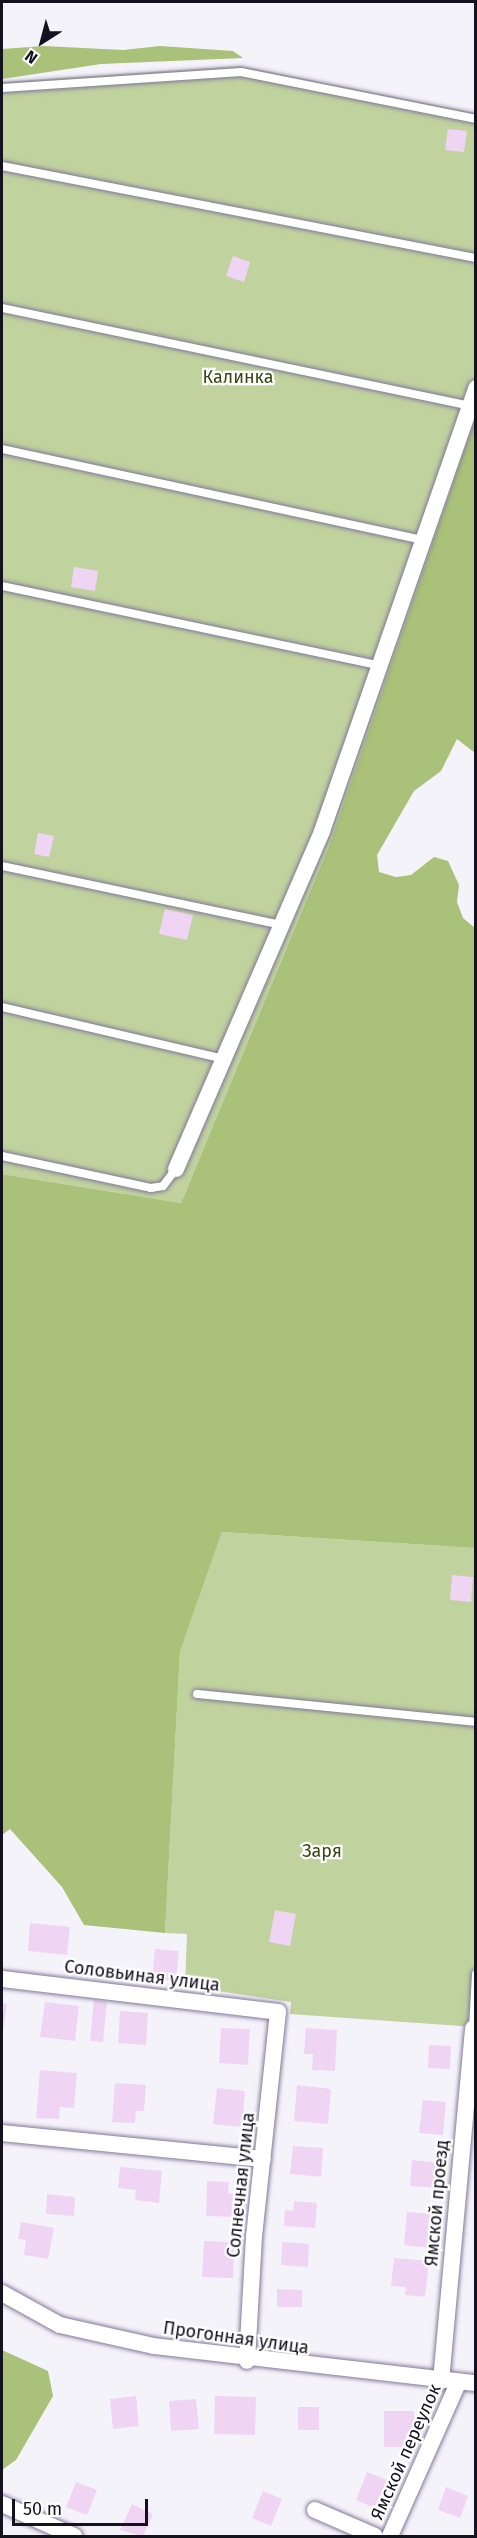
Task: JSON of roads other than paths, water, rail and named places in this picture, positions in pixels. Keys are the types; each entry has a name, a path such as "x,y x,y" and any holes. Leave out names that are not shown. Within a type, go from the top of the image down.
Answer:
{"street":[{"path":"176,1169 322,831 426,541 476,388"},
{"name":"Соловьиная улица","path":"2,1979 278,2012"},
{"name":"Солнечная улица","path":"247,2361 262,2159 278,2012"},
{"name":"Ямской проезд","path":"441,2381 473,2028"},
{"path":"2,2133 262,2159"},
{"name":"Прогонная улица","path":"2,2293 60,2325 247,2361 476,2383"},
{"name":"Ямской переулок","path":"390,2536 458,2382"},
{"path":"2,2504 74,2536"},
{"path":"315,2510 375,2536"}],"lane":[{"path":"2,88 241,72 476,118"},
{"path":"2,166 476,258"},
{"path":"2,308 470,405"},
{"path":"2,449 426,541"},
{"path":"2,586 381,666"},
{"path":"2,866 282,925"},
{"path":"2,1007 224,1059"},
{"path":"2,1156 151,1188 163,1186 176,1169"},
{"path":"197,1694 476,1722"},
{"path":"473,2028 476,1974"}],"park label":[{"name":"Калинка","path":"238,377"},
{"name":"Заря","path":"322,1851"}]}
